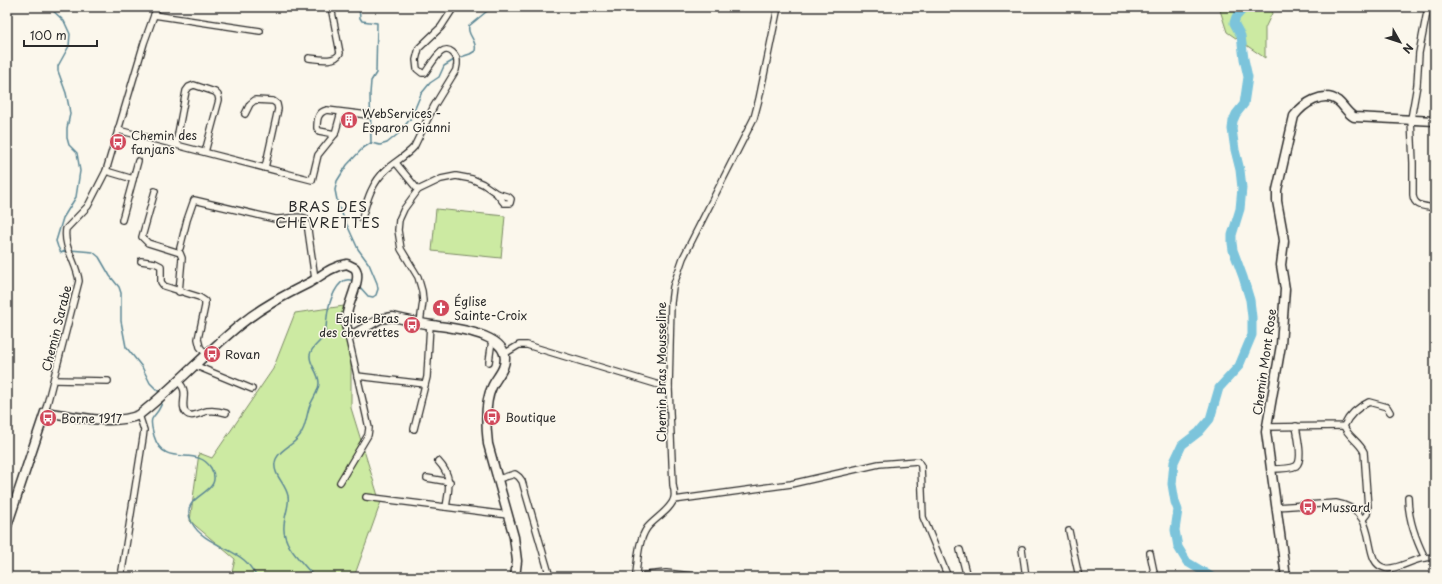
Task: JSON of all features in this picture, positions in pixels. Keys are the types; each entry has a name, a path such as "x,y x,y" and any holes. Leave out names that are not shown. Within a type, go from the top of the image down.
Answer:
{"main road":[{"name":"Chemin Mont Rose","path":"1286,577 1266,427 1281,345 1285,290 1281,265 1284,241 1277,201 1277,190 1294,116 1300,108 1312,100 1330,98 1342,104 1348,114 1354,117 1435,121"},
{"path":"7,526 46,412 112,421 130,419 139,415 206,354 263,307 315,280 329,270 347,264 353,266 357,270 358,280 349,305 347,329 349,333 354,334 380,319 387,317 476,332 492,340 504,354 505,362 492,387 487,405 487,434 517,550 515,577"}],"street":[{"name":"Chemin Sarabe","path":"46,412 79,281 78,272 69,253 66,229 88,206 106,171 144,43 157,7"},
{"path":"309,58 333,59 340,54 331,7"},
{"path":"362,218 373,186 387,169 409,152 416,144 434,106 454,74 458,64 454,54 450,51 446,50 441,52 425,72 422,73 417,69 416,60 422,44 441,27 454,7"},
{"name":"Chemin Bras Mousseline","path":"674,500 675,495 673,485 669,388 670,310 672,287 683,258 754,118 778,7"},
{"path":"1428,7 1419,53 1417,85 1411,120 1413,200 1417,204 1435,208"},
{"path":"154,15 260,31"},
{"path":"176,144 186,91 189,87 194,85 215,92 218,95 219,100 205,152"},
{"path":"245,114 250,104 255,100 273,101 277,104 278,110 265,168"},
{"path":"335,134 319,131 317,129 316,126 319,115 322,111 327,110 368,115"},
{"path":"118,130 312,180 318,155 335,134 341,112"},
{"path":"122,220 138,160"},
{"path":"396,163 418,190"},
{"path":"106,171 133,179"},
{"path":"420,322 423,301 422,291 418,277 401,249 398,230 399,220 404,209 418,190 441,179 456,176 472,179 483,184 496,193"},
{"path":"155,191 142,238 148,243 180,253 182,258 179,292"},
{"path":"180,248 194,200 275,219 285,219 298,216 305,218 315,280"},
{"path":"141,261 155,263 161,266 160,280 162,284 179,292 199,298 205,302 198,339 200,346 206,354"},
{"path":"414,430 427,377 430,324"},
{"path":"340,482 368,435 369,428 347,329"},
{"path":"489,362 492,340"},
{"path":"504,354 519,345 527,345 669,388"},
{"path":"194,365 252,389"},
{"path":"357,376 425,384"},
{"path":"54,380 108,381"},
{"path":"178,380 184,389 183,403 185,412 193,415 205,411 218,410 226,413"},
{"path":"1363,519 1367,514 1368,508 1364,452 1359,444 1346,431 1344,426 1347,419 1354,412 1369,402 1387,407 1390,412"},
{"path":"121,577 144,430 139,415"},
{"path":"1271,469 1296,466 1300,452 1296,426"},
{"path":"1266,427 1344,426"},
{"path":"438,461 443,466 450,482 446,507"},
{"path":"701,577 666,573 637,576 639,550 642,538 648,528 674,500 791,484 879,464 918,461 921,466 923,517 948,577"},
{"path":"498,479 515,474 522,481 550,577"},
{"path":"427,478 450,482"},
{"path":"366,497 508,515"},
{"path":"1408,497 1408,509 1412,526 1418,544 1425,558"},
{"path":"1276,507 1336,503 1346,504 1354,509 1363,519 1369,538 1372,557 1376,564 1384,568 1390,568 1425,558 1435,558"},
{"path":"1069,531 1079,577"},
{"path":"1022,549 1026,577"},
{"path":"960,550 967,577"},
{"path":"1150,553 1155,577"}],"green space":[{"path":"1221,7 1275,7 1265,28 1265,58 1227,32 1220,10"},
{"path":"436,209 505,216 501,258 432,251"},
{"path":"351,305 351,408 379,499 382,499 354,577 231,577 235,559 190,521 199,453 212,458 273,369 295,313"}],"waterway":[{"path":"49,7 64,21 70,34 69,46 58,66 58,71 66,93 70,114 67,128 67,138 69,145 77,153 80,171 76,197 63,218 56,241 61,253 67,250"},
{"path":"359,7 360,18 362,21 377,23 376,73 371,81 370,94 371,143"},
{"name":"BRAS DES CHEVRETTES","path":"458,58 475,51 475,44 469,32 469,26 492,7"},
{"path":"1212,577 1187,562 1178,547 1175,530 1178,510 1172,484 1174,462 1182,445 1199,432 1210,419 1219,388 1239,366 1252,335 1250,300 1232,243 1232,235 1240,209 1242,188 1232,129 1236,114 1244,104 1248,77 1241,36 1234,23 1236,17 1245,7"},
{"name":"BRAS DES CHEVRETTES","path":"359,286 368,296 373,297 376,295 378,289 377,283 369,264 358,249 338,205 335,190 337,181 347,165 363,148 371,143 380,145 387,143 398,134 411,118 421,94 430,83 439,77 444,66 454,60"},
{"path":"70,250 93,252 99,257 110,276 119,287 121,293 121,321 126,347 142,367 150,383 160,393"},
{"name":"BRAS DES CHEVRETTES","path":"314,577 294,553 286,540 284,526 288,496 285,487 276,472 275,463 278,456 300,436 309,408 318,389 319,379 311,362 310,355 312,349 323,338 325,333 331,299 334,292 342,282 347,280 353,281"},
{"path":"163,400 161,406 151,421 154,436 159,446 165,452 173,455 189,456 205,461 211,468 214,477 213,484 208,490 195,499 190,505 189,513 192,523 196,530 209,540 238,555 250,566 257,577"}],"place":[{"name":"WebServices - Esparon Gianni","path":"349,120"},
{"name":"Chemin des fanjans","path":"118,142"},
{"name":"Église Sainte-Croix","path":"441,308"},
{"name":"Eglise Bras des chevrettes","path":"412,325"},
{"name":"Rovan","path":"212,354"},
{"name":"Boutique","path":"492,417"},
{"name":"Borne 1917","path":"48,418"},
{"name":"Mussard","path":"1308,507"}],"district":[{"name":"BRAS DES CHEVRETTES","path":"328,214"}]}
